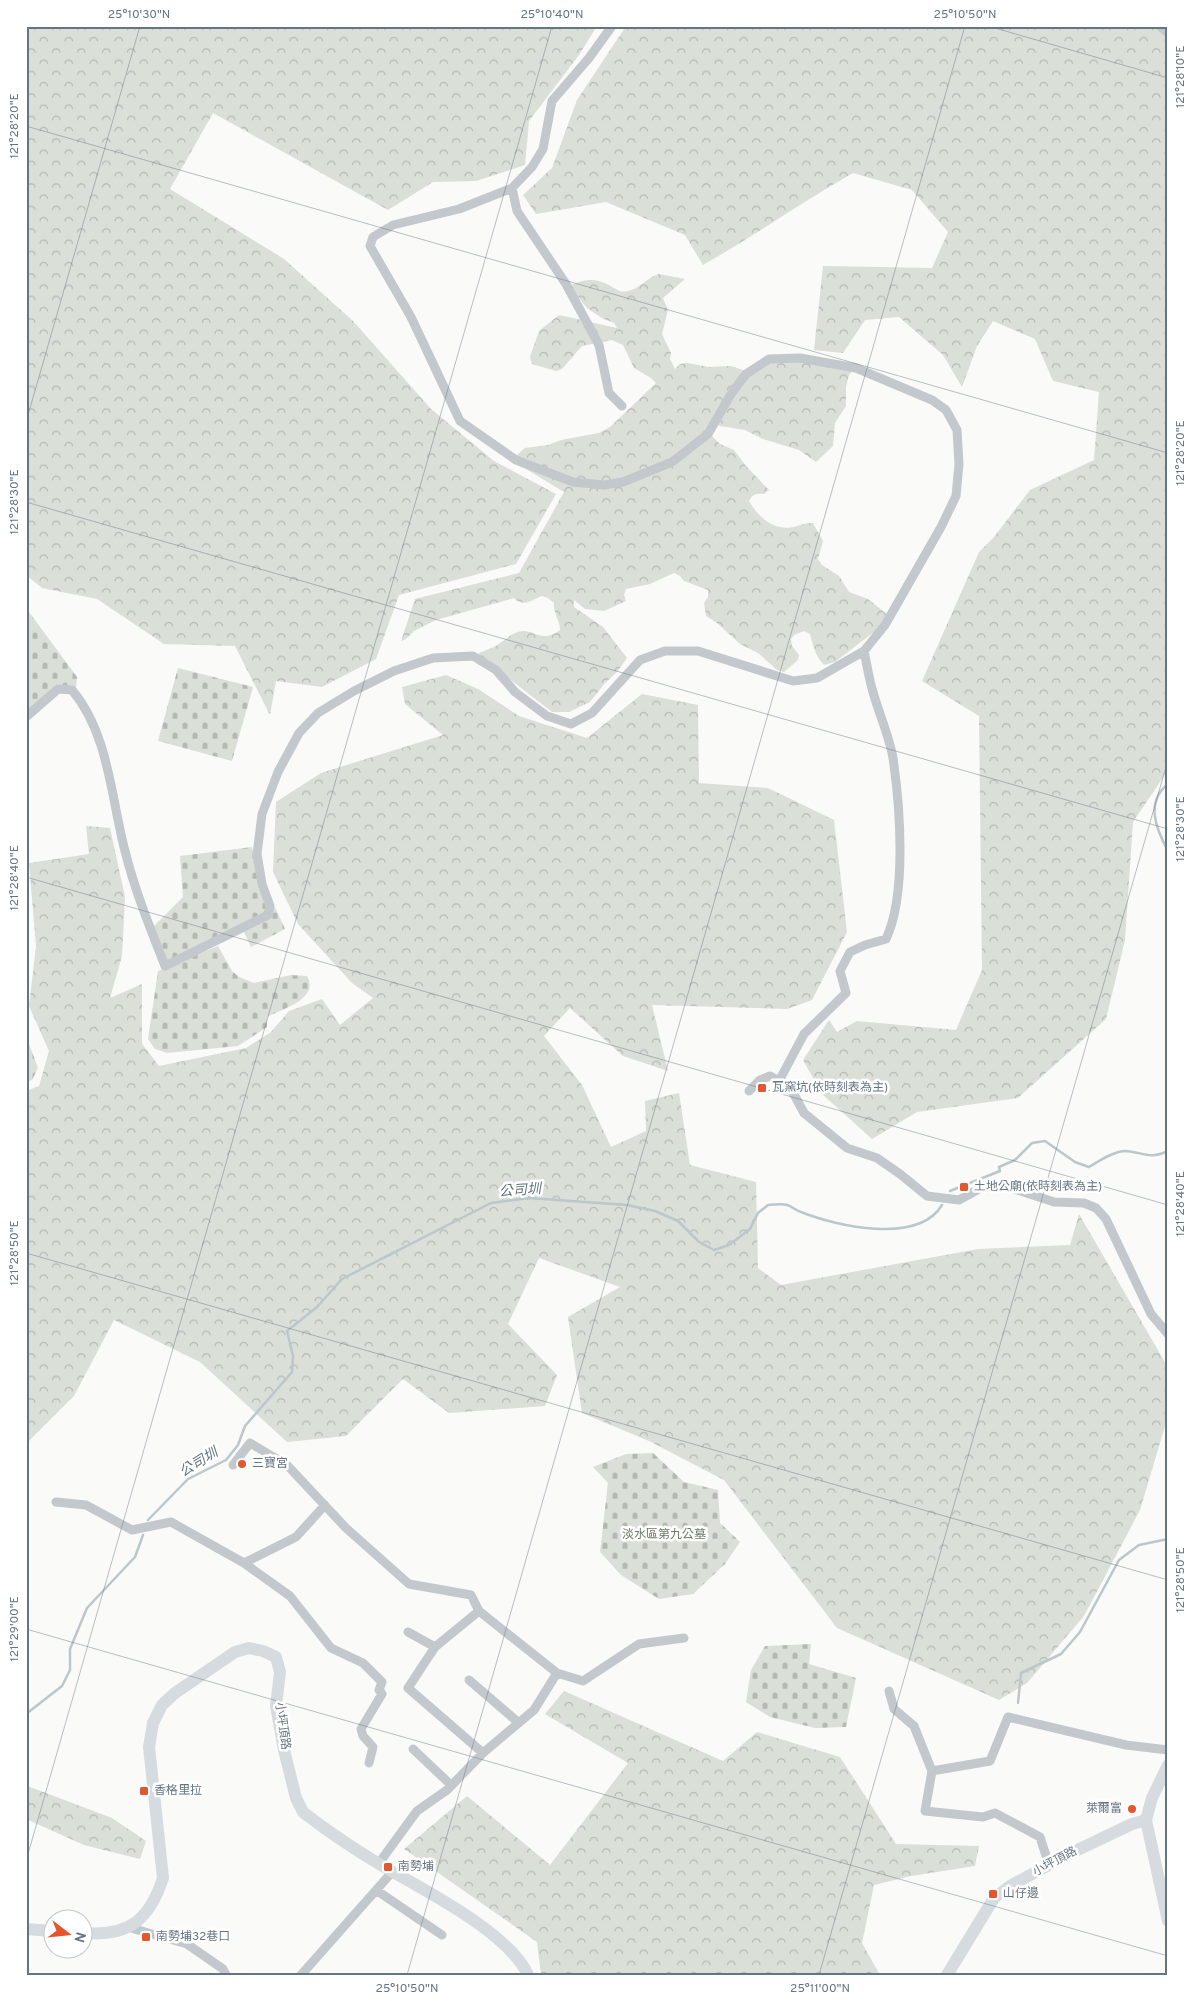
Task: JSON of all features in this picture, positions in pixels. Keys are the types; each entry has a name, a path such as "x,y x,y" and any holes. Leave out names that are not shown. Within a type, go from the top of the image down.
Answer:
{"street":[{"path":"26,717 58,689 72,690 83,703 102,747 125,852 141,905 165,966 268,916 270,906 262,884 257,854 262,814 278,772 299,732 318,713 354,691 394,671 433,658 473,656 496,670 515,692 547,716 571,724 592,712 640,660 666,651 698,651 793,681 817,678 864,651 885,625 941,527 956,496 958,464 957,430 946,410 932,400 856,368 800,358 769,359 746,374 731,394 708,434 672,462 623,482 604,486 573,482 516,460 460,421 411,317 370,246 373,237 394,225 459,209 512,188 532,167 543,150 552,101 589,58 612,26"},
{"path":"1160,26 1168,33"},
{"path":"512,188 517,210 566,284 599,345 609,393 622,406"},
{"path":"779,1081 804,1034 846,993 840,971 850,952 864,945 886,939 894,923 900,846 892,757 873,691 864,651"},
{"path":"748,1091 760,1080 770,1076 790,1087 804,1112 847,1148 878,1158 928,1196 959,1200 986,1185 1005,1186 1054,1202 1084,1203 1096,1208 1106,1220 1151,1314 1168,1334"},
{"path":"233,1466 250,1443 287,1464 346,1528 409,1584 471,1595 478,1611 557,1673 583,1681 639,1644 684,1638"},
{"path":"56,1502 86,1505 132,1530 171,1522 244,1563 290,1596 330,1648 363,1663 382,1682 379,1690 382,1694 361,1729 363,1736 373,1747 369,1763"},
{"path":"244,1563 296,1537 325,1504"},
{"path":"478,1611 435,1647 408,1688 482,1753"},
{"path":"408,1632 435,1647"},
{"name":"小坪頂路","path":"131,1928 146,1912 158,1894 163,1878 149,1747 153,1723 162,1705 175,1693 235,1652 249,1648 263,1651 276,1657 280,1672 276,1706 284,1750 296,1798 303,1812 379,1864 484,1928 520,1959 528,1975"},
{"path":"379,1864 417,1811 446,1790 482,1753 534,1710 557,1673"},
{"path":"469,1680 519,1723"},
{"path":"889,1691 894,1709 914,1726 932,1771 925,1812 983,1817 995,1813 1040,1837 1049,1865"},
{"path":"932,1771 990,1761 1008,1717 1126,1745 1168,1750"},
{"path":"413,1749 451,1785"},
{"path":"1168,1765 1152,1798 1146,1820 1168,1921"},
{"name":"小坪頂路","path":"947,1975 994,1898 1010,1886 1049,1865 1132,1824 1146,1820"},
{"path":"301,1975 393,1871"},
{"path":"376,1890 442,1935"},
{"path":"92,1933 114,1932 131,1928 187,1944 223,1969 226,1975"},
{"path":"26,1929 42,1930"}],"green space":[{"path":"26,26 597,26 579,55 529,121 525,165 476,181 433,182 388,210 213,113 170,189 284,259 353,321 431,409 494,461 556,494 516,564 399,595 376,659 322,687 276,681 270,715 235,646 164,644 97,599 42,588 26,575"},
{"path":"626,26 1168,26 1168,770 1133,822 1125,940 1106,1019 1018,1098 917,1112 872,1139 822,1094 803,1060 829,1020 837,1032 857,1021 956,1030 982,970 979,716 922,681 979,552 994,537 1030,490 1094,460 1099,392 1053,381 1035,339 993,321 977,346 962,387 943,355 899,317 865,320 843,353 814,350 823,266 932,268 948,232 912,190 853,173 703,265 685,235 606,202 536,214 523,195 552,168 577,100"},
{"path":"659,274 685,279 663,298 668,310 662,334 671,353 670,359 675,369 680,364 687,363 709,367 731,366 749,372 776,356 854,369 849,375 846,387 846,406 835,423 833,446 816,462 799,450 763,439 745,430 720,426 715,422 712,436 720,444 734,450 746,466 769,490 764,494 755,494 749,501 757,512 767,522 780,527 787,528 813,523 823,541 818,559 822,565 839,576 849,592 868,599 888,615 883,625 835,662 824,665 816,654 810,634 804,631 794,635 791,639 792,646 799,655 798,660 784,672 777,670 758,653 740,644 717,623 706,616 704,603 708,597 708,590 684,581 674,573 650,584 626,589 624,595 626,601 604,611 585,609 574,600 574,607 603,627 627,658 590,702 569,712 552,712 498,670 478,665 477,659 479,653 494,647 518,632 523,631 547,636 560,630 554,603 548,598 542,596 524,603 514,598 436,620 414,631 401,641 415,599 519,573 564,492 511,460 525,448 548,445 561,440 599,433 610,427 656,383 634,368 623,345 612,340 582,346 562,369 556,371 532,364 530,357 539,331 559,315 617,328 614,323 587,308 579,298 566,294 564,289 580,281 591,280 603,282 618,290 632,290"},
{"path":"26,608 77,677 76,689 62,686 26,713"},
{"path":"178,668 253,687 232,761 158,741"},
{"path":"446,675 478,689 519,716 587,738 642,694 698,705 699,783 768,788 834,820 847,932 812,1000 787,1009 652,1005 668,1071 623,1056 570,1008 544,1036 582,1085 611,1147 646,1131 645,1101 679,1093 690,1165 756,1182 758,1268 781,1285 978,1249 1070,1245 1079,1214 1166,1364 1165,1426 1140,1510 1084,1616 1027,1683 999,1700 837,1628 724,1480 649,1441 582,1413 568,1317 620,1287 539,1258 508,1324 557,1375 545,1406 449,1413 403,1379 346,1436 287,1442 200,1362 114,1320 74,1396 26,1444 26,1091 39,1086 49,1051 29,1006 36,946 29,863 89,854 86,826 110,828 125,897 122,956 110,998 142,984 142,1044 159,1066 246,1048 271,1032 289,1011 322,999 340,1025 373,998 352,983 298,924 273,872 276,802 321,773 443,735 405,704 402,687"},
{"path":"252,847 267,913 166,963 152,928 183,897 180,856"},
{"path":"275,907 285,929 251,947 243,930 270,917"},
{"path":"218,946 232,971 239,977 254,983 291,975 307,976 310,984 308,991 298,1002 267,1017 267,1027 238,1046 167,1053 155,1049 148,1039 158,971"},
{"path":"26,1036 38,1068 32,1080 26,1082"},
{"name":"淡水區第九公墓","path":"653,1453 684,1482 718,1490 720,1523 740,1542 725,1564 693,1594 659,1599 621,1575 600,1552 608,1483 593,1467 626,1454"},
{"path":"811,1644 809,1664 856,1678 846,1727 815,1728 770,1717 746,1702 751,1670 765,1646"},
{"path":"564,1691 723,1761 757,1732 840,1757 896,1844 979,1846 975,1866 911,1876 874,1885 862,1943 880,1975 541,1975 537,1942 404,1849 467,1796 550,1865 628,1763 545,1714"},
{"path":"26,1784 112,1818 146,1841 140,1859 84,1845 26,1819"}],"waterway":[{"name":"公司圳","path":"1168,784 1161,791 1155,807 1157,825 1168,851"},
{"name":"公司圳","path":"950,1191 1000,1171 999,1167 1015,1160 1032,1143 1045,1141 1075,1162 1089,1167 1121,1151 1146,1155 1156,1155 1168,1151"},
{"name":"公司圳","path":"148,1520 188,1479 226,1460 238,1445 245,1426 292,1372 293,1356 287,1331 317,1307 342,1279 491,1203 529,1198 627,1205 655,1211 678,1221 699,1242 714,1250 729,1245 750,1229 758,1213 768,1205 785,1204 799,1211 834,1222 876,1229 915,1225 930,1217 942,1205"},
{"name":"公司圳","path":"26,1714 62,1686 70,1670 70,1649 87,1608 135,1557 143,1535"},
{"path":"1018,1703 1021,1673 1061,1654 1080,1632 1119,1560 1139,1545 1168,1539"}],"place":[{"name":"瓦窯坑(依時刻表為主)","path":"762,1088"},
{"name":"土地公廟(依時刻表為主)","path":"964,1187"},
{"name":"三寶宮","path":"242,1464"},
{"name":"香格里拉","path":"144,1791"},
{"name":"萊爾富","path":"1132,1809"},
{"name":"南勢埔","path":"388,1867"},
{"name":"山仔邊","path":"993,1894"},
{"name":"南勢埔32巷口","path":"146,1937"}]}
